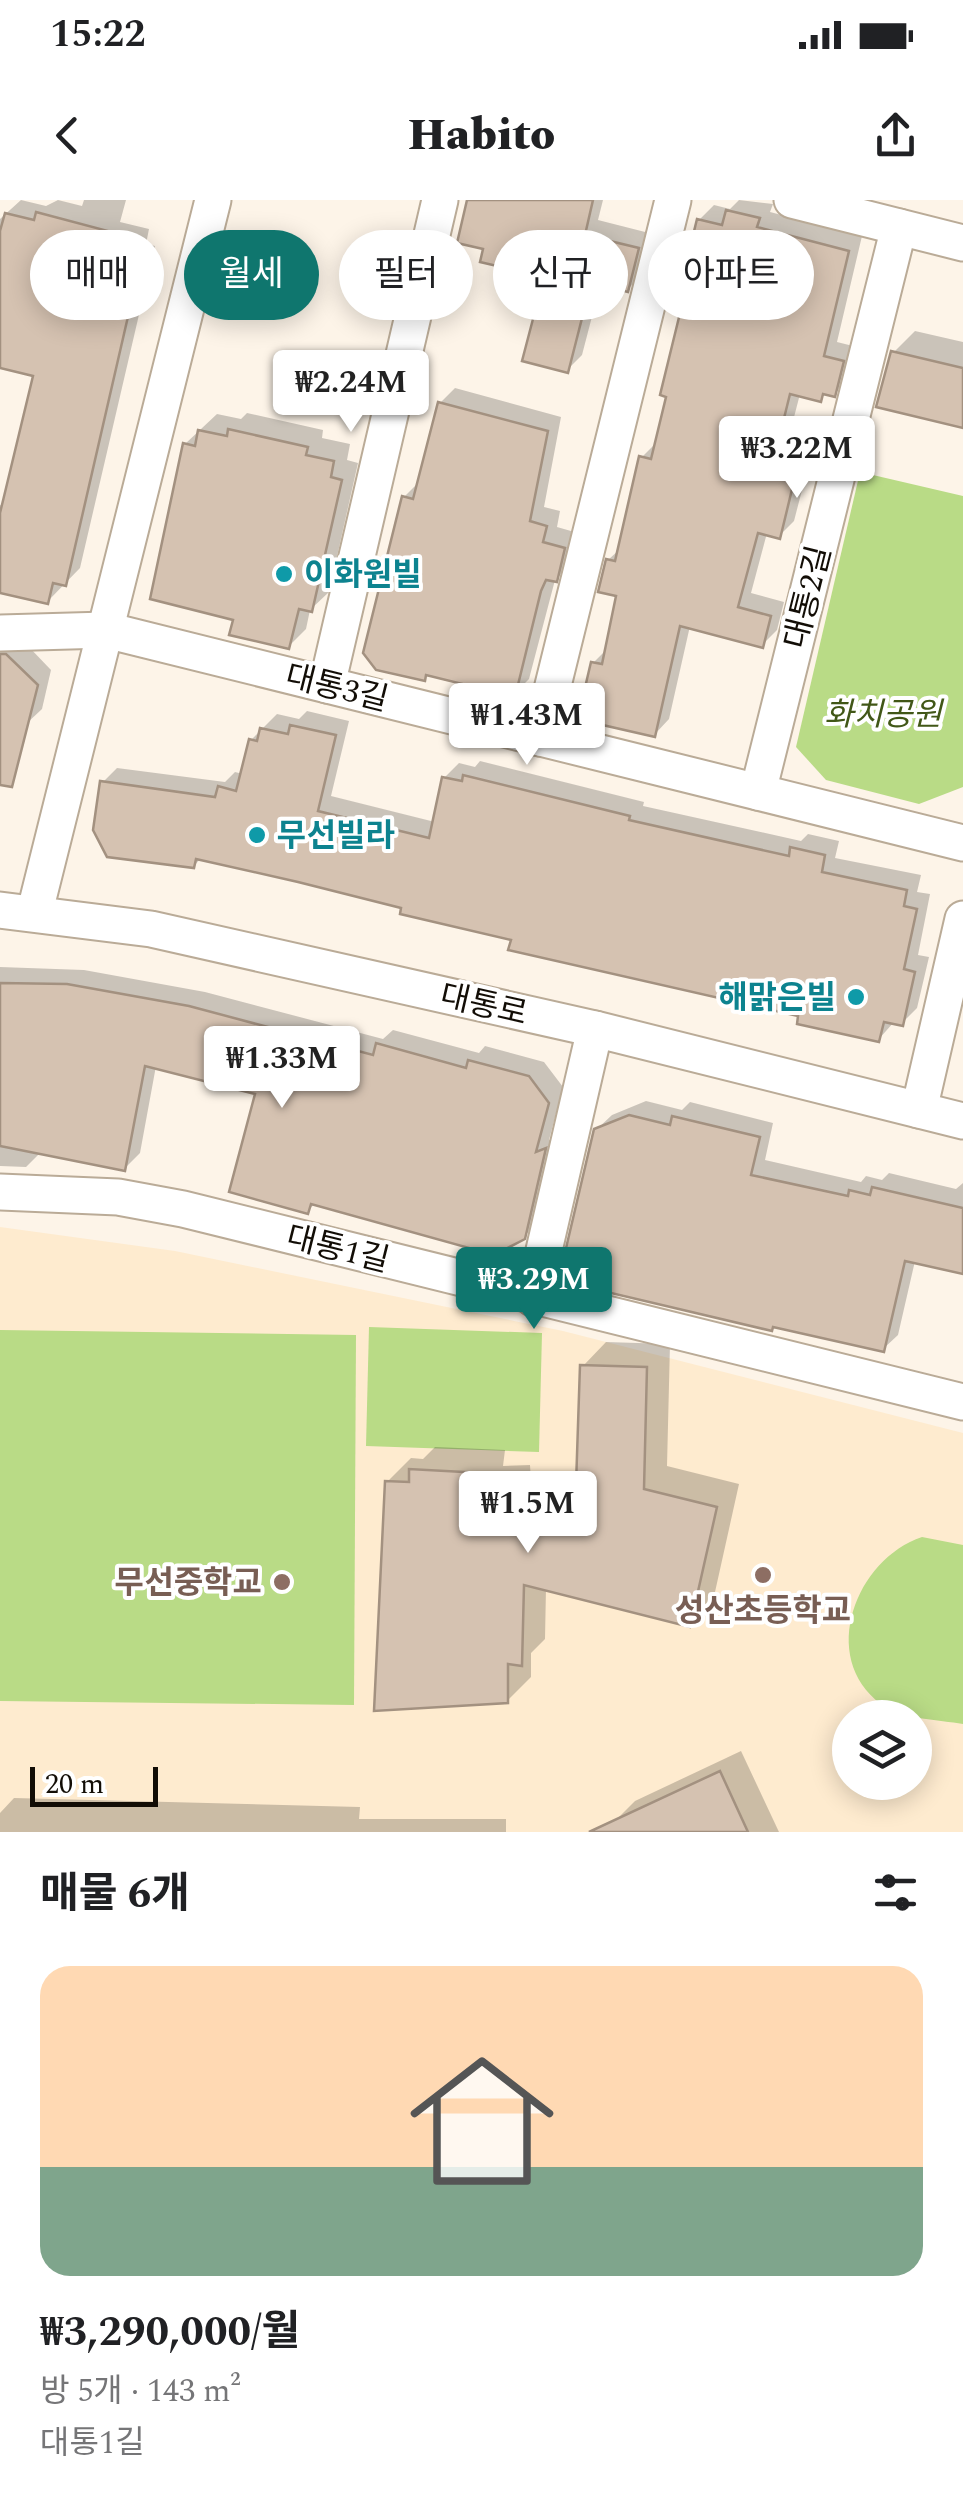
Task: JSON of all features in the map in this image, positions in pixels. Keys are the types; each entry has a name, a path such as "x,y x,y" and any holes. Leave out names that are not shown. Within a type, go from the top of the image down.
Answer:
{"street":[{"path":"17,910 106,630 213,200"},
{"path":"326,684 440,200"},
{"path":"540,738 674,200"},
{"path":"792,200 963,243"},
{"name":"대통2길","path":"758,792 899,227"},
{"name":"대통3길","path":"0,632 106,630 963,843"},
{"name":"대통로","path":"17,910 151,929 595,1029 963,1121"},
{"path":"919,1110 963,919"},
{"path":"533,1298 595,1029"},
{"name":"대통1길","path":"0,1192 118,1197 183,1209 963,1402"}],"shaded area":[{"name":"무선중학교","path":"0,1227 175,1251 563,1331 963,1433 963,1832 0,1832"}],"green space":[{"name":"화치공원","path":"860,472 963,496 963,787 919,804 826,780 796,747"},
{"path":"369,1327 542,1333 539,1452 366,1446"},
{"path":"0,1330 356,1335 354,1705 0,1701"},
{"path":"922,1537 963,1545 963,1724 932,1720 932,1700 877,1700 862,1684 852,1661 849,1636 853,1611 863,1587 899,1549"}],"building":[{"path":"467,200 593,200 586,230 493,230 493,265 480,262 483,249 473,247 473,230 460,230"},
{"path":"726,210 760,218 757,227 768,230 694,230 697,219 722,225"},
{"path":"36,212 104,230 30,230 30,320 127,320 66,586 53,583 48,604 0,593 0,513 33,376 0,368 0,231 5,213 34,220"},
{"path":"814,242 849,251 824,356 844,361 835,397 823,394 821,402 790,394 771,471 795,477 780,539 758,533 738,607 771,616 763,648 680,626 655,737 594,723 580,709 591,662 602,664 616,596 598,592 606,559 615,561 639,456 651,459 666,397 660,395 678,320 814,320"},
{"path":"628,245 639,248 628,292"},
{"path":"533,320 582,320 568,373 522,361"},
{"path":"891,351 963,368 963,428 876,407"},
{"path":"438,402 548,431 530,521 547,526 543,542 565,548 557,582 546,580 541,591 515,697 426,675 425,681 376,670 363,653 402,496 413,499"},
{"path":"228,429 308,447 306,455 334,461 331,477 342,480 312,612 299,609 289,649 229,635 233,620 150,599 183,443 195,446 198,430 227,436"},
{"path":"0,654 6,654 38,685 12,787 0,785"},
{"path":"290,725 336,735 318,811 429,838 442,777 462,781 463,775 630,816 629,820 789,856 790,847 825,855 822,872 907,890 904,906 917,909 904,969 915,972 903,1026 884,1022 879,1042 797,1024 798,1016 508,950 511,940 400,914 401,908 298,882 196,859 194,868 107,857 93,830 100,781 215,797 218,786 236,791 249,739 257,741 260,728 288,734"},
{"path":"0,983 67,984 189,1006 373,1055 376,1043 466,1068 468,1060 529,1076 549,1103 536,1152 546,1148 525,1239 494,1255 311,1204 308,1214 229,1192 255,1094 145,1066 125,1171 0,1146"},
{"path":"629,1115 670,1125 672,1116 760,1137 751,1175 848,1196 849,1190 870,1195 872,1187 963,1208 963,1274 905,1261 884,1352 773,1327 772,1331 577,1285 563,1261 594,1129"},
{"path":"580,1365 647,1367 644,1489 717,1507 690,1627 524,1585 522,1666 508,1664 508,1703 374,1711 385,1481 409,1482 409,1469 482,1473 481,1489 508,1488 508,1504 575,1515"},
{"path":"720,1771 748,1832 589,1832"}],"place":[{"name":"이화원빌","path":"284,574"},
{"name":"무선빌라","path":"257,835"},
{"name":"해맑은빌","path":"856,997"},
{"name":"성산초등학교","path":"763,1575"},
{"name":"무선중학교","path":"282,1582"}]}
